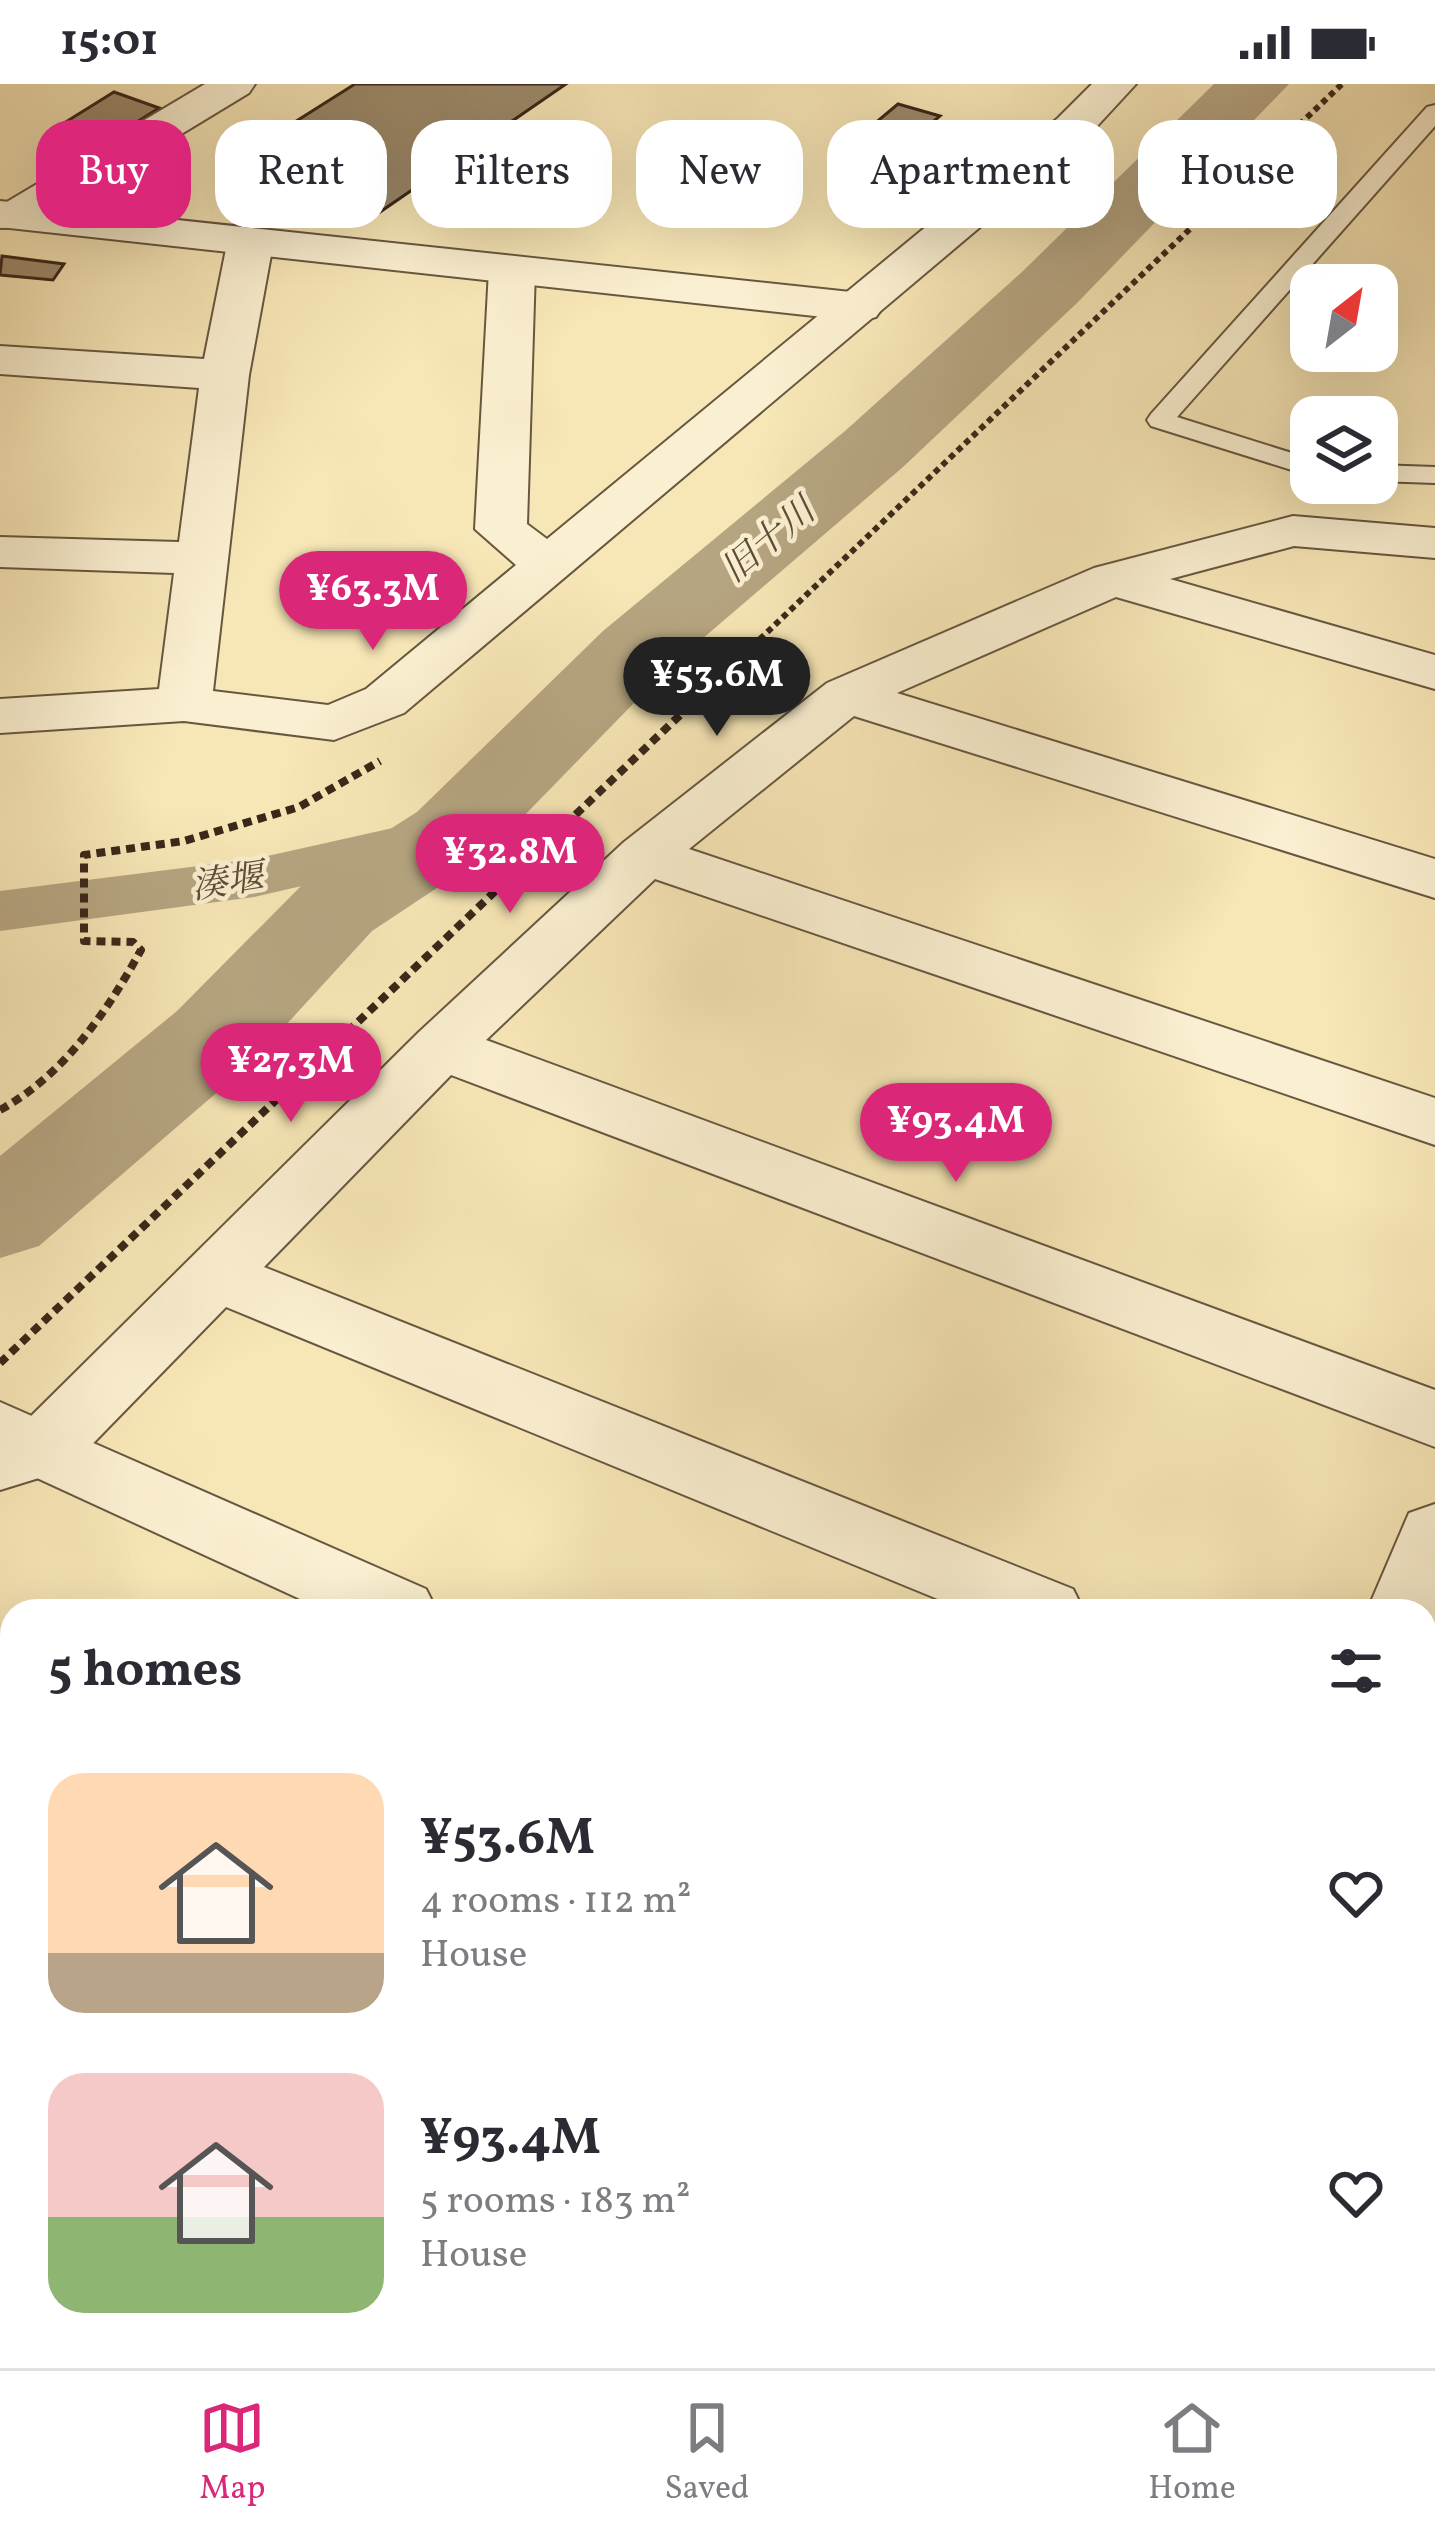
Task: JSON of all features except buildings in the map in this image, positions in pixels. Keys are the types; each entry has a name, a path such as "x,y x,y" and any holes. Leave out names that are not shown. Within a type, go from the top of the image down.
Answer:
{"street":[{"path":"6,216 234,84"},
{"path":"0,716 184,704 334,723 385,701 1073,127 1115,84"},
{"path":"6,216 860,307"},
{"path":"184,704 225,376 250,244"},
{"path":"512,270 501,529 549,565"},
{"path":"0,360 225,376"},
{"path":"372,1599 14,1447 213,1274 441,1047 645,855 846,695 1112,579 1293,531 1435,543"},
{"path":"0,552 199,558"},
{"path":"1112,579 1435,672"},
{"path":"846,695 1435,879"},
{"path":"645,855 1435,1123"},
{"path":"441,1047 1435,1419"},
{"path":"213,1274 1017,1599"},
{"path":"1409,1599 1435,1534"}],"lane":[{"path":"1290,461 1160,420 1433,118"},
{"path":"1398,474 1435,475"}],"path":[{"path":"0,1363 1342,84"},
{"path":"0,1110 66,1056 118,994 141,950 133,942 84,941 84,855"}],"waterway":[{"name":"旧十川","path":"0,1217 214,1037 337,908 451,834 635,650 874,449 1050,287 1254,84"},
{"name":"湊堰","path":"0,911 254,878 451,834"}]}
